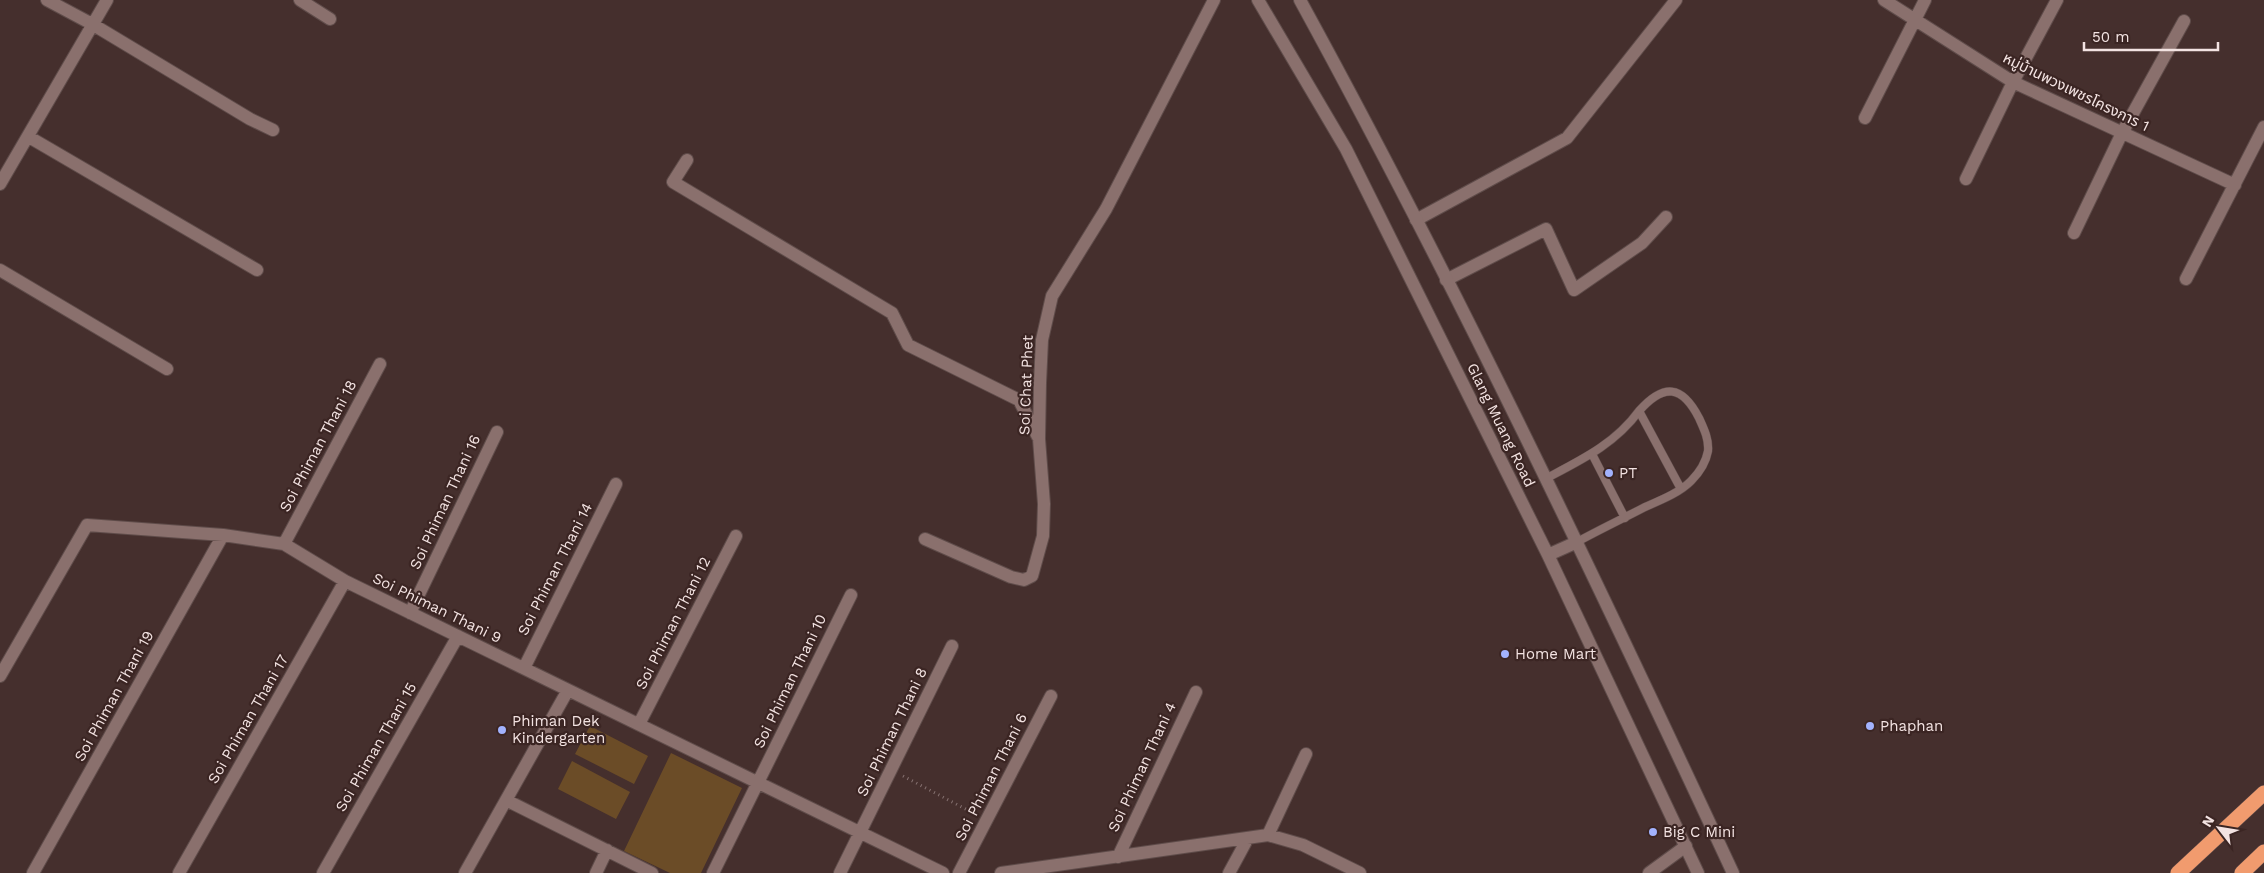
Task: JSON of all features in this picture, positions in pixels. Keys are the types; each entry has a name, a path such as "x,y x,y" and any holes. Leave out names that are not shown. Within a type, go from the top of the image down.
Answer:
{"highway":[{"path":"2178,873 2264,794"},
{"path":"2242,873 2264,852"}],"street":[{"path":"47,0 92,24 250,119 273,130"},
{"path":"0,184 107,0"},
{"path":"300,0 330,19"},
{"name":"Soi Chat Phet","path":"925,539 1011,577 1024,580 1032,576 1043,536 1044,504 1039,439 1042,340 1052,296 1106,209 1214,0"},
{"name":"Glang Muang Road","path":"1258,0 1346,149 1548,556 1698,873"},
{"name":"Glang Muang Road","path":"1300,0 1371,130 1577,542 1733,873"},
{"path":"1416,220 1567,138 1676,0"},
{"name":"หมู่บ้านพวงเพชรโครงการ 1","path":"1884,0 2013,82 2235,186"},
{"path":"1865,118 1925,0"},
{"path":"1966,179 2013,82 2057,0"},
{"path":"2074,232 2122,133 2184,21"},
{"path":"2186,279 2264,127"},
{"path":"29,136 257,270"},
{"path":"687,160 673,182 892,313 908,345 1019,400 1039,439"},
{"path":"1446,280 1546,229 1574,290 1642,243 1666,217"},
{"path":"0,270 167,369"},
{"name":"Soi Phiman Thani 18","path":"284,544 380,364"},
{"name":"Soi Phiman Thani 16","path":"410,613 497,432"},
{"name":"Soi Phiman Thani 14","path":"524,668 616,484"},
{"name":"Soi Phiman Thani 9","path":"0,676 87,525 224,535 284,544 344,581 943,873"},
{"name":"Soi Phiman Thani 19","path":"33,873 224,535"},
{"name":"Soi Phiman Thani 12","path":"639,724 736,536"},
{"path":"1548,556 1577,542"},
{"name":"Soi Phiman Thani 17","path":"179,873 344,581"},
{"name":"Soi Phiman Thani 10","path":"713,873 851,595"},
{"name":"Soi Phiman Thani 15","path":"322,873 458,636"},
{"name":"Soi Phiman Thani 8","path":"840,873 952,646"},
{"path":"465,873 568,690"},
{"name":"Soi Phiman Thani 4","path":"1118,857 1196,692"},
{"name":"Soi Phiman Thani 6","path":"959,873 1051,696"},
{"path":"1268,835 1306,754"},
{"path":"506,800 652,873"},
{"path":"1001,873 1268,835 1303,844 1360,873"},
{"path":"1229,873 1248,838"},
{"path":"1649,873 1686,846"},
{"path":"596,873 607,850"},
{"path":"1088,873 1095,860"}],"lane":[{"path":"1545,479 1592,454 1615,438 1656,395 1671,390 1679,392 1686,397 1698,416 1705,431 1708,452 1699,471 1681,490 1577,542"},
{"path":"1639,411 1681,490"},
{"path":"1592,454 1625,518"}],"path":[{"path":"891,770 987,820"}],"shaded area":[{"path":"590,726 648,756 634,784 575,754"},
{"path":"671,753 742,788 701,873 670,873 624,851"},
{"path":"572,761 630,792 616,819 558,789"}],"place":[{"name":"PT","path":"1609,473"},
{"name":"Home Mart","path":"1505,654"},
{"name":"Phaphan","path":"1870,726"},
{"name":"Phiman Dek Kindergarten","path":"502,730"},
{"name":"Big C Mini","path":"1653,832"}]}
